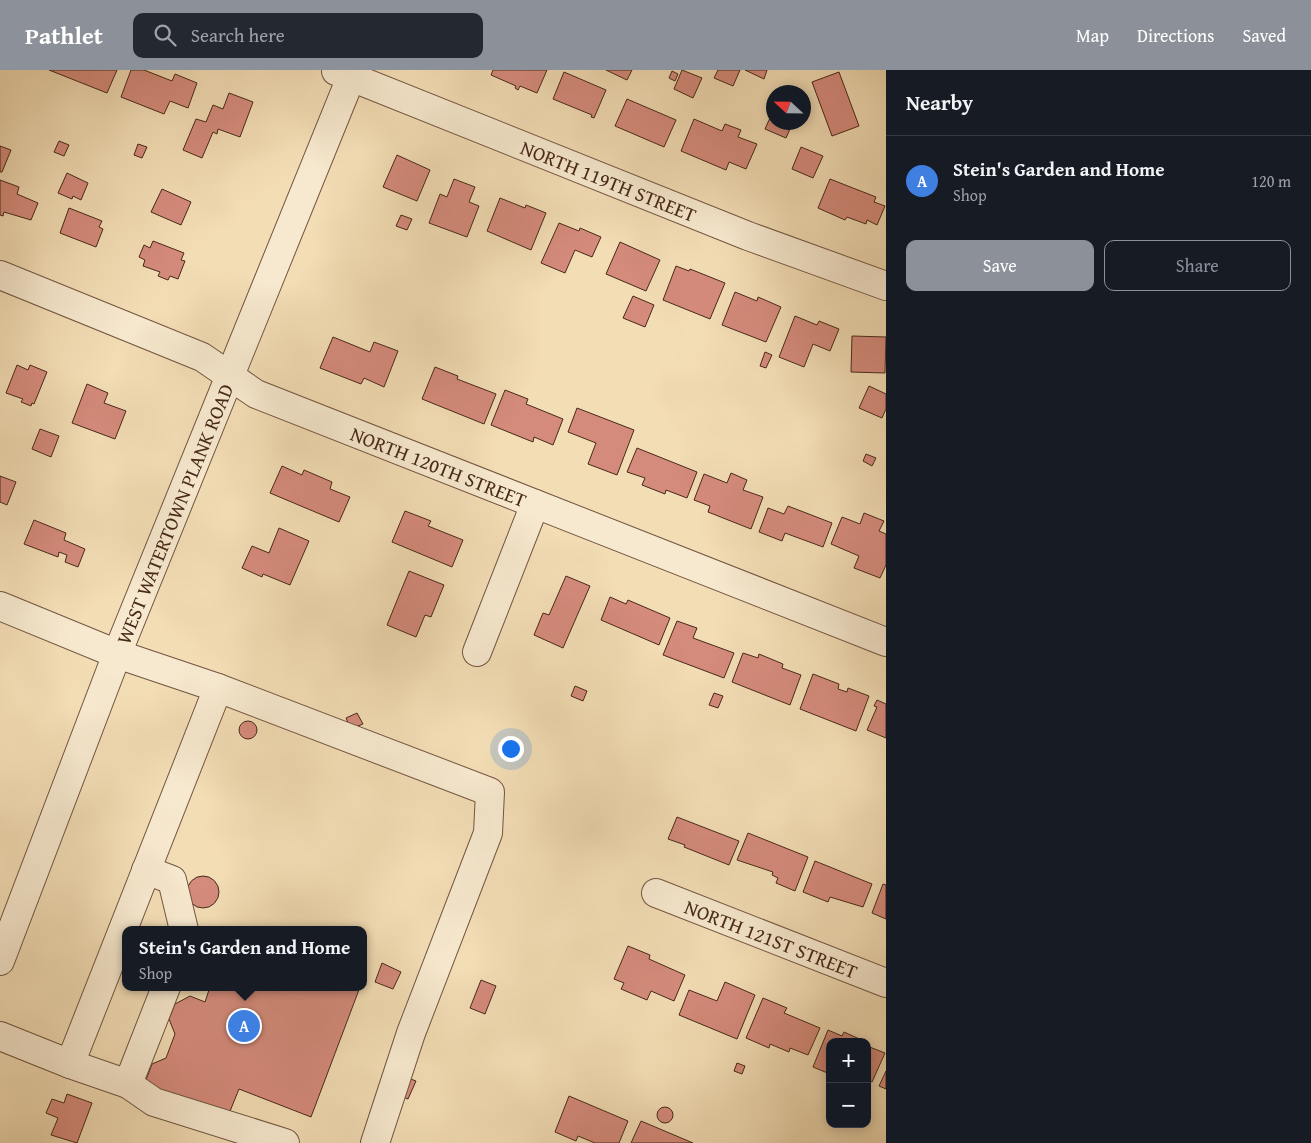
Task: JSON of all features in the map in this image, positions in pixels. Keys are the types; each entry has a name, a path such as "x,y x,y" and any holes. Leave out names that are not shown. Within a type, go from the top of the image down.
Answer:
{"street":[{"name":"NORTH 119TH STREET","path":"347,72 748,236 886,286"},
{"name":"WEST WATERTOWN PLANK ROAD","path":"0,961 5,932 229,376 347,72"},
{"name":"NORTH 120TH STREET","path":"0,276 202,357 256,394 886,642"},
{"path":"477,652 535,504"},
{"path":"0,606 117,654 218,688 490,792 488,833 411,1033 375,1143"},
{"path":"124,926 218,688"},
{"path":"146,870 172,880 183,926"},
{"name":"NORTH 121ST STREET","path":"656,893 886,983"},
{"path":"70,1064 122,931"},
{"path":"128,1084 164,991"},
{"path":"0,1036 70,1064 128,1084 154,1102 285,1143"}],"building":[{"path":"49,70 117,70 107,93"},
{"path":"131,70 144,70 172,81 175,74 197,83 188,108 170,101 164,114 121,97"},
{"path":"493,70 547,70 537,93 520,86 518,90 515,88 516,86 491,75"},
{"path":"606,70 632,70 627,80"},
{"path":"682,70 702,78 693,98 674,89"},
{"path":"718,70 740,70 733,86 714,78"},
{"path":"745,70 767,70 764,79"},
{"path":"672,71 678,74 675,81 669,78"},
{"path":"564,72 606,90 594,118 591,117 592,115 553,99"},
{"path":"839,72 859,126 832,136 812,82"},
{"path":"229,93 253,102 240,137 218,129 217,134 213,132 202,158 183,150 196,119 206,122 213,105 223,109"},
{"path":"627,99 676,120 664,147 615,126"},
{"path":"694,119 722,131 725,124 741,130 738,137 757,144 746,169 729,162 726,170 681,151"},
{"path":"767,130 790,130 786,138"},
{"path":"59,141 69,145 64,156 54,152"},
{"path":"138,144 147,147 142,158 134,155"},
{"path":"0,146 11,150 2,172 0,172"},
{"path":"801,147 823,156 813,178 792,169"},
{"path":"397,155 430,170 417,201 383,187"},
{"path":"67,173 88,183 81,200 73,196 72,199 58,193"},
{"path":"454,179 475,187 469,202 479,206 467,237 429,223 440,194 447,197"},
{"path":"830,179 876,197 874,202 885,206 877,225 867,220 866,224 847,217 845,220 818,208"},
{"path":"0,180 19,187 17,194 38,203 31,220 4,212 3,216 0,215"},
{"path":"162,189 191,202 181,225 151,212"},
{"path":"500,198 525,208 526,205 546,213 531,250 487,231"},
{"path":"69,208 102,221 99,227 103,229 96,247 60,233"},
{"path":"401,215 412,219 407,230 396,226"},
{"path":"559,223 579,231 580,228 601,237 592,257 575,250 565,273 541,263"},
{"path":"153,241 184,253 181,260 185,261 178,279 170,276 168,280 158,276 160,272 143,266 145,260 139,257 144,245 150,248"},
{"path":"620,242 660,260 646,291 606,274"},
{"path":"676,266 689,271 690,269 725,283 710,319 663,300"},
{"path":"735,292 757,301 758,297 781,307 766,342 722,325"},
{"path":"633,296 654,305 645,327 623,318"},
{"path":"795,316 817,325 819,321 839,329 830,351 813,344 804,367 779,357"},
{"path":"852,336 886,337 885,373 851,372"},
{"path":"333,337 370,352 374,342 398,351 384,387 364,378 361,384 320,368"},
{"path":"765,352 772,355 766,368 760,366"},
{"path":"17,365 28,370 30,365 47,372 34,404 32,403 31,406 21,402 23,399 6,393"},
{"path":"435,367 458,376 457,379 496,394 484,424 422,399"},
{"path":"87,384 108,393 104,403 126,411 115,439 72,423"},
{"path":"869,386 886,394 886,409 882,418 859,408"},
{"path":"505,390 528,399 526,404 563,419 553,445 534,437 533,442 491,425"},
{"path":"577,408 634,430 617,475 588,464 596,443 568,432"},
{"path":"40,429 59,436 51,457 32,449"},
{"path":"637,448 697,472 687,498 666,490 665,494 642,485 645,478 627,472"},
{"path":"866,454 876,458 872,466 863,461"},
{"path":"282,466 302,475 304,470 332,482 330,489 350,497 339,522 270,493"},
{"path":"731,473 747,480 743,490 763,497 751,529 708,512 710,506 694,500 704,474 727,483"},
{"path":"0,476 16,482 7,505 0,502"},
{"path":"788,506 832,523 823,547 785,533 782,541 759,532 768,508 784,514"},
{"path":"405,511 431,521 428,526 463,540 452,567 392,542"},
{"path":"864,513 884,521 879,531 886,534 886,565 880,578 854,568 859,556 831,544 842,517 860,524"},
{"path":"34,520 66,533 64,540 85,549 78,567 65,562 67,555 59,552 58,557 24,544"},
{"path":"279,528 309,541 290,585 263,574 262,577 242,568 252,546 269,553"},
{"path":"409,571 444,585 431,617 425,615 416,637 387,625"},
{"path":"566,576 590,586 563,648 534,635 543,613 549,615"},
{"path":"610,597 626,604 628,600 670,618 659,645 601,620"},
{"path":"677,621 697,628 693,638 734,653 724,678 663,655"},
{"path":"743,653 758,658 759,654 783,664 782,668 801,675 790,705 732,682"},
{"path":"813,674 839,684 838,689 847,692 848,688 869,696 856,731 800,709"},
{"path":"575,686 587,691 583,701 571,696"},
{"path":"714,693 723,696 718,708 709,705"},
{"path":"877,700 886,704 886,738 867,730 877,707 874,706"},
{"path":"357,713 363,724 351,729 346,718"},
{"path":"248,721 255,723 257,730 255,737 248,739 241,737 239,730 241,723"},
{"path":"677,817 739,841 729,865 668,839"},
{"path":"748,833 808,857 795,891 776,883 778,878 772,875 773,872 737,860"},
{"path":"815,861 872,884 863,907 830,897 828,902 803,892"},
{"path":"203,876 215,880 219,892 215,904 203,908 191,904 187,892 191,880"},
{"path":"883,884 886,885 886,919 872,913"},
{"path":"628,946 650,955 649,959 685,975 674,1001 651,991 647,1000 621,989 624,983 614,979"},
{"path":"382,963 401,972 393,989 375,982"},
{"path":"481,980 496,986 485,1014 470,1008"},
{"path":"725,982 755,995 737,1039 679,1015 689,990 717,1001"},
{"path":"209,991 358,991 311,1117 239,1089 226,1121 153,1094 146,1080 152,1064 166,1058 175,1034 169,1019 175,1004 190,996 205,1002"},
{"path":"763,998 787,1008 784,1013 820,1028 808,1055 790,1048 789,1052 770,1044 769,1048 746,1038"},
{"path":"828,1030 842,1036 844,1032 857,1038 826,1038 826,1072 813,1067"},
{"path":"871,1048 885,1053 871,1081"},
{"path":"737,1063 745,1066 742,1074 734,1071"},
{"path":"886,1071 886,1089 879,1086"},
{"path":"408,1078 416,1081 408,1099 400,1096"},
{"path":"67,1094 92,1103 77,1143 51,1135 58,1118 46,1113 52,1099 64,1103"},
{"path":"569,1096 628,1121 619,1143 595,1143 578,1136 576,1141 555,1132"},
{"path":"665,1107 671,1109 673,1115 671,1121 665,1123 659,1121 657,1115 659,1109"},
{"path":"641,1121 693,1143 631,1143"}],"place":[{"name":"Stein's Garden and Home","path":"244,1026"}]}
